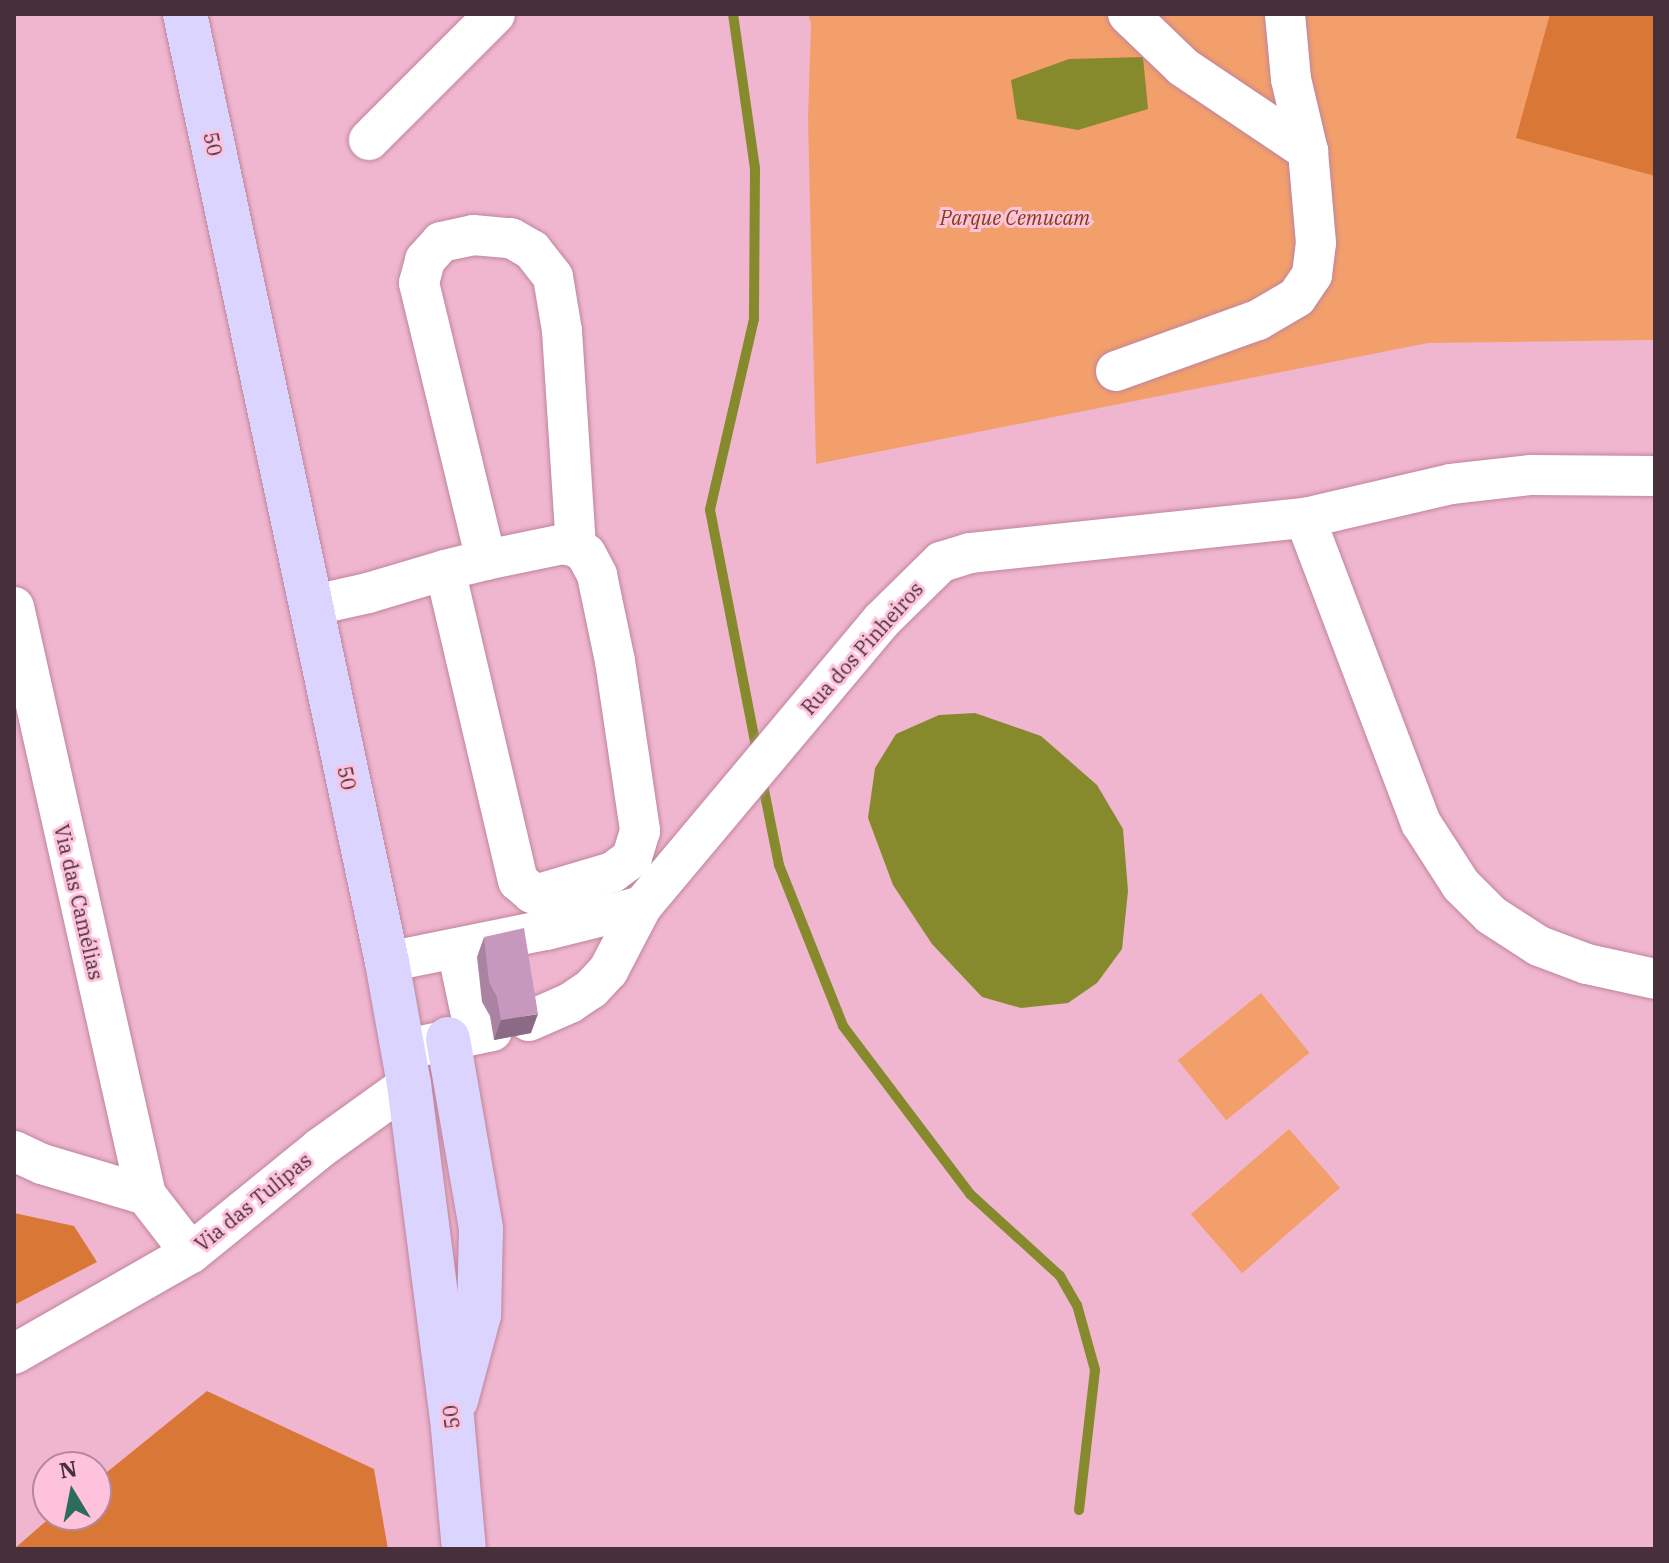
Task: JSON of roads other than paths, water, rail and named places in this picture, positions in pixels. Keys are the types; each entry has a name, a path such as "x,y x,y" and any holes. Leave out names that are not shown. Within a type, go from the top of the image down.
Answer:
{"main road":[{"name":"50","path":"185,14 387,962 406,1067 452,1418 464,1549"},
{"path":"452,1418 479,1315 486,1031"}],"street":[{"path":"369,140 495,14"},
{"path":"1128,14 1183,67 1308,151"},
{"path":"1116,371 1258,320 1297,297 1312,275 1316,243 1308,151 1291,79 1285,14"},
{"path":"486,560 419,283 425,260 441,242 473,235 511,238 532,250 553,277 562,331 576,547"},
{"name":"Rua dos Pinheiros","path":"406,1067 591,989 618,956 642,906 882,620 941,562 970,553 1305,518 1451,484 1531,475 1655,476"},
{"path":"1305,518 1421,823 1461,885 1491,915 1539,946 1587,964 1655,979"},
{"path":"310,606 445,570 563,544 576,547 586,554 597,575 615,661 640,831 632,858 613,872 542,893 532,893 518,881 445,570"},
{"name":"Via das Camélias","path":"14,607 146,1195"},
{"path":"387,962 642,906"},
{"path":"457,949 486,1031"},
{"name":"Via das Tulipas","path":"146,1195 191,1253 320,1148 406,1067"},
{"path":"14,1151 42,1164 146,1195"},
{"path":"14,1354 191,1253"}],"waterway":[{"path":"733,14 755,168 754,319 710,510 757,752"},
{"path":"762,780 779,865 843,1026 970,1194 1060,1276 1077,1305 1095,1370 1079,1510"}],"park label":[{"name":"Parque Cemucam","path":"1015,217"}]}
